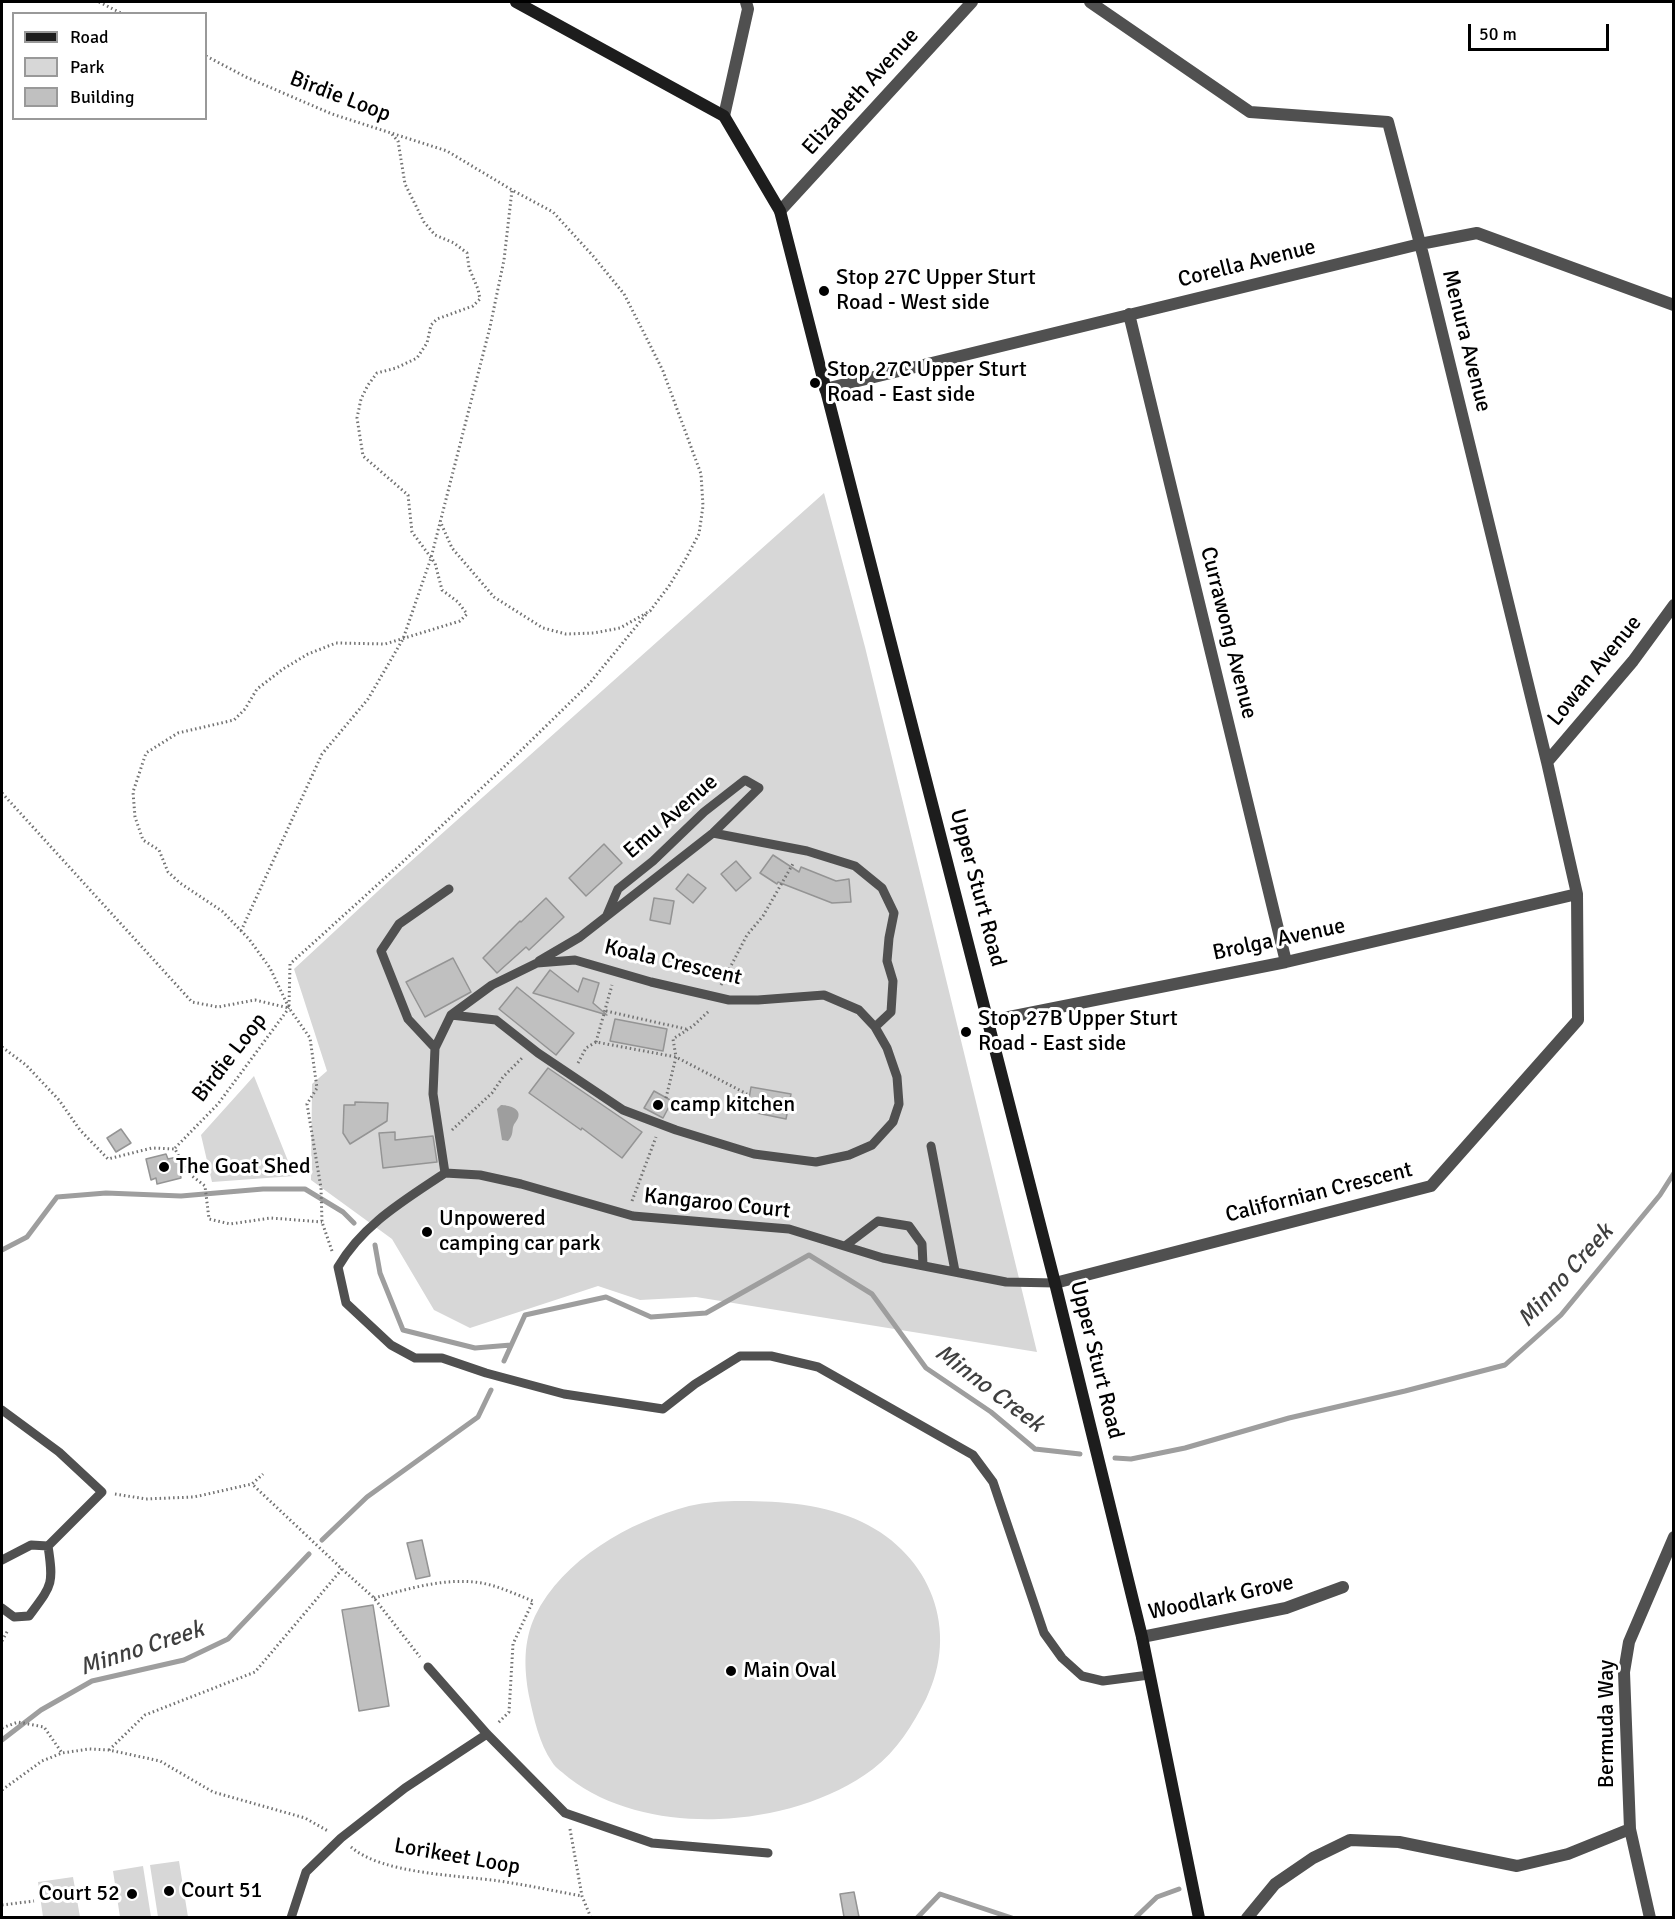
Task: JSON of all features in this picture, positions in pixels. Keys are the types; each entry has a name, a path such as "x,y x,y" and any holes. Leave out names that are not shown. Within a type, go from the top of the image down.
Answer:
{"main road":[{"path":"516,2 724,116"},
{"name":"Upper Sturt Road","path":"724,116 780,211 989,1021 1142,1636 1199,1917"}],"street":[{"path":"724,116 748,9 746,2"},
{"name":"Elizabeth Avenue","path":"780,211 972,2"},
{"name":"Menura Avenue","path":"1090,2 1250,112 1388,122 1547,762 1577,894"},
{"name":"Corella Avenue","path":"825,389 1420,244 1477,233 1674,305"},
{"name":"Currawong Avenue","path":"1128,314 1286,962"},
{"name":"Lowan Avenue","path":"1547,762 1633,661 1674,605"},
{"name":"Brolga Avenue","path":"989,1021 1286,962 1577,894"},
{"name":"Californian Crescent","path":"1055,1283 1431,1186 1578,1020 1577,894"},
{"name":"Bermuda Way","path":"1650,1917 1630,1829 1624,1672 1629,1642 1674,1537"},
{"name":"Woodlark Grove","path":"1142,1636 1287,1608 1343,1587"},
{"path":"1247,1917 1275,1884 1313,1858 1350,1840 1399,1842 1517,1866 1568,1854 1630,1829"}],"lane":[{"name":"Emu Avenue","path":"537,963 580,937 713,833 759,788 745,780 704,812 653,861 618,889 607,915"},
{"path":"713,833 799,849 855,866 882,888 894,913 887,961 893,981 891,1012 875,1027"},
{"path":"435,1048 408,1019 381,951 399,924 449,889"},
{"name":"Koala Crescent","path":"575,960 729,1000 824,995 859,1010 875,1027 887,1048 897,1077 899,1104 893,1122 872,1145 849,1155 816,1162 754,1154 624,1110 532,1049 496,1020 451,1014 492,985 537,963 575,960"},
{"path":"451,1014 435,1048 433,1094 445,1173 385,1213 350,1248 338,1267 346,1303 391,1345 415,1358 442,1358 564,1394 663,1409 695,1384 740,1356 771,1356 818,1367 973,1455 993,1482 1044,1633 1062,1658 1082,1676 1103,1681 1149,1675"},
{"path":"931,1146 955,1271"},
{"name":"Kangaroo Court","path":"445,1173 480,1175 521,1184 627,1214 789,1229 883,1258 1005,1282 1055,1283"},
{"path":"845,1246 878,1221 909,1226 922,1244 923,1265"},
{"path":"2,1410 59,1452 102,1492 48,1546 31,1545 2,1560"},
{"path":"2,1608 14,1617 29,1616 51,1584 48,1546"},
{"path":"428,1667 487,1734 565,1813 652,1843 768,1853"},
{"path":"291,1917 306,1872 341,1838 405,1788 487,1734"}],"path":[{"path":"99,2 119,12"},
{"name":"Birdie Loop","path":"175,1149 218,1104 289,1008 270,968 241,931 222,911 180,883 168,872 159,850 143,840 135,817 133,792 146,753 178,733 234,720 245,709 257,689 308,654 336,644 385,644 460,621 467,614 458,602 442,590 435,563 412,532 408,495 363,456 357,418 361,399 377,373 396,368 417,358 427,343 431,325 437,319 473,306 480,299 469,268 467,253 454,243 435,235 424,222 405,184 398,141 390,132 332,114 246,77 207,57"},
{"path":"338,1267 322,1222 321,1188 307,1104 317,1088 310,1038 289,1008 290,963 418,848 589,684 669,586 699,534 703,507 701,474 663,371 624,294 594,257 553,212 447,151 390,132"},
{"path":"241,931 322,754 368,699 403,639 431,558 490,327 504,260 512,190"},
{"path":"440,521 452,548 494,597 543,628 566,634 594,633 620,628 650,611"},
{"path":"2,794 192,1002 218,1007 255,1000 289,1008"},
{"path":"666,1098 676,1057 673,1039 708,1013 733,960 747,935 763,916 792,867 799,849"},
{"path":"571,1076 586,1048 596,1042 616,972"},
{"path":"606,1011 688,1029"},
{"path":"596,1042 676,1057 747,1094"},
{"path":"2,1047 26,1065 59,1100 80,1130 108,1159 152,1148 175,1149 187,1172 205,1186 209,1219 230,1224 271,1218 322,1222"},
{"path":"440,1140 492,1093 503,1077 532,1049"},
{"path":"627,1214 661,1124"},
{"path":"102,1492 146,1499 194,1497 252,1484 263,1474"},
{"path":"252,1484 374,1598 428,1667"},
{"path":"109,1750 145,1715 255,1672 342,1569"},
{"path":"374,1598 406,1589 456,1580 492,1585 533,1601 513,1644 509,1712 487,1734"},
{"path":"2,1728 18,1722 44,1727 62,1753"},
{"name":"Lorikeet Loop","path":"2,1790 42,1761 62,1753 89,1749 109,1750 160,1761 213,1792 305,1818 341,1838 359,1854 400,1868 499,1881 582,1896"},
{"path":"565,1813 574,1845 582,1896 591,1917"},
{"path":"2,1905 34,1901"}],"green space":[{"path":"824,493 865,647 1037,1352 696,1297 640,1300 598,1286 470,1328 434,1310 392,1239 311,1180 312,1084 327,1071 294,969 391,879"},
{"path":"254,1076 294,1176 212,1182 201,1135"},
{"name":"Main Oval","path":"741,1501 787,1503 833,1511 862,1522 886,1536 906,1554 922,1574 933,1597 939,1621 940,1647 936,1673 926,1699 904,1737 882,1762 839,1790 820,1798 780,1811 719,1819 680,1818 621,1806 585,1789 569,1778 547,1755 535,1722 526,1676 528,1636 531,1626 547,1596 562,1577 580,1560 621,1533 666,1513 689,1506"},
{"name":"Court 51","path":"179,1861 188,1917 158,1917 150,1865"},
{"name":"Court 52","path":"143,1866 151,1917 120,1917 113,1871"},
{"path":"73,1877 80,1917 43,1917 38,1882"}],"shaded area":[{"path":"501,1105 516,1109 519,1115 508,1141 502,1140 497,1109"}],"building":[{"path":"604,844 622,863 586,896 569,878"},
{"path":"773,855 799,872 801,867 836,881 849,879 851,902 832,903 778,882 777,884 760,873"},
{"path":"736,861 751,878 736,891 721,874"},
{"path":"688,874 706,888 693,903 676,889"},
{"path":"546,898 564,917 529,950 526,947 497,973 483,958"},
{"path":"654,898 674,901 670,924 650,920"},
{"path":"453,958 471,992 425,1017 406,982"},
{"path":"550,970 578,992 583,978 599,983 593,1003 607,1015 533,993"},
{"path":"517,987 574,1033 556,1055 499,1009"},
{"path":"615,1019 667,1029 663,1051 610,1041"},
{"path":"548,1068 642,1132 622,1158 529,1093"},
{"path":"751,1087 791,1094 786,1119 747,1111"},
{"name":"camp kitchen","path":"654,1091 672,1101 663,1118 644,1108"},
{"path":"355,1102 388,1103 387,1121 350,1144 343,1133 344,1105 355,1105"},
{"path":"121,1129 131,1143 116,1152 107,1138"},
{"path":"395,1132 395,1140 433,1136 437,1162 383,1168 379,1133"},
{"name":"The Goat Shed","path":"166,1154 168,1159 177,1157 181,1178 157,1184 156,1178 151,1180 146,1159"},
{"path":"422,1540 430,1576 416,1579 407,1543"},
{"path":"373,1605 389,1706 359,1711 342,1610"},
{"path":"854,1892 859,1917 844,1917 840,1894"}],"waterway":[{"name":"Minno Creek","path":"1115,1458 1131,1459 1185,1448 1289,1418 1505,1365 1561,1315 1660,1195 1674,1173"},
{"path":"2,1250 27,1237 57,1197 106,1193 181,1196 263,1189 305,1189 343,1212 354,1223"},
{"path":"375,1245 380,1273 403,1330 475,1348 511,1345"},
{"name":"Minno Creek","path":"504,1361 525,1315 606,1297 651,1317 706,1313 809,1255 872,1294 926,1368 991,1412 1035,1449 1080,1454"},
{"name":"Minno Creek","path":"322,1540 367,1497 478,1417 491,1390"},
{"name":"Minno Creek","path":"2,1740 41,1710 92,1681 184,1660 228,1639 309,1554"},
{"path":"1135,1918 1157,1897 1179,1889"},
{"path":"917,1918 940,1894 1012,1918"}],"place":[{"name":"Stop 27C Upper Sturt Road - West side","path":"824,291"},
{"name":"Stop 27C Upper Sturt Road - East side","path":"815,383"},
{"name":"Stop 27B Upper Sturt Road - East side","path":"966,1032"},
{"name":"camp kitchen","path":"658,1105"},
{"name":"The Goat Shed","path":"164,1167"},
{"name":"Unpowered camping car park","path":"427,1232"},
{"name":"Main Oval","path":"731,1671"},
{"name":"Court 51","path":"169,1891"},
{"name":"Court 52","path":"132,1894"}]}
